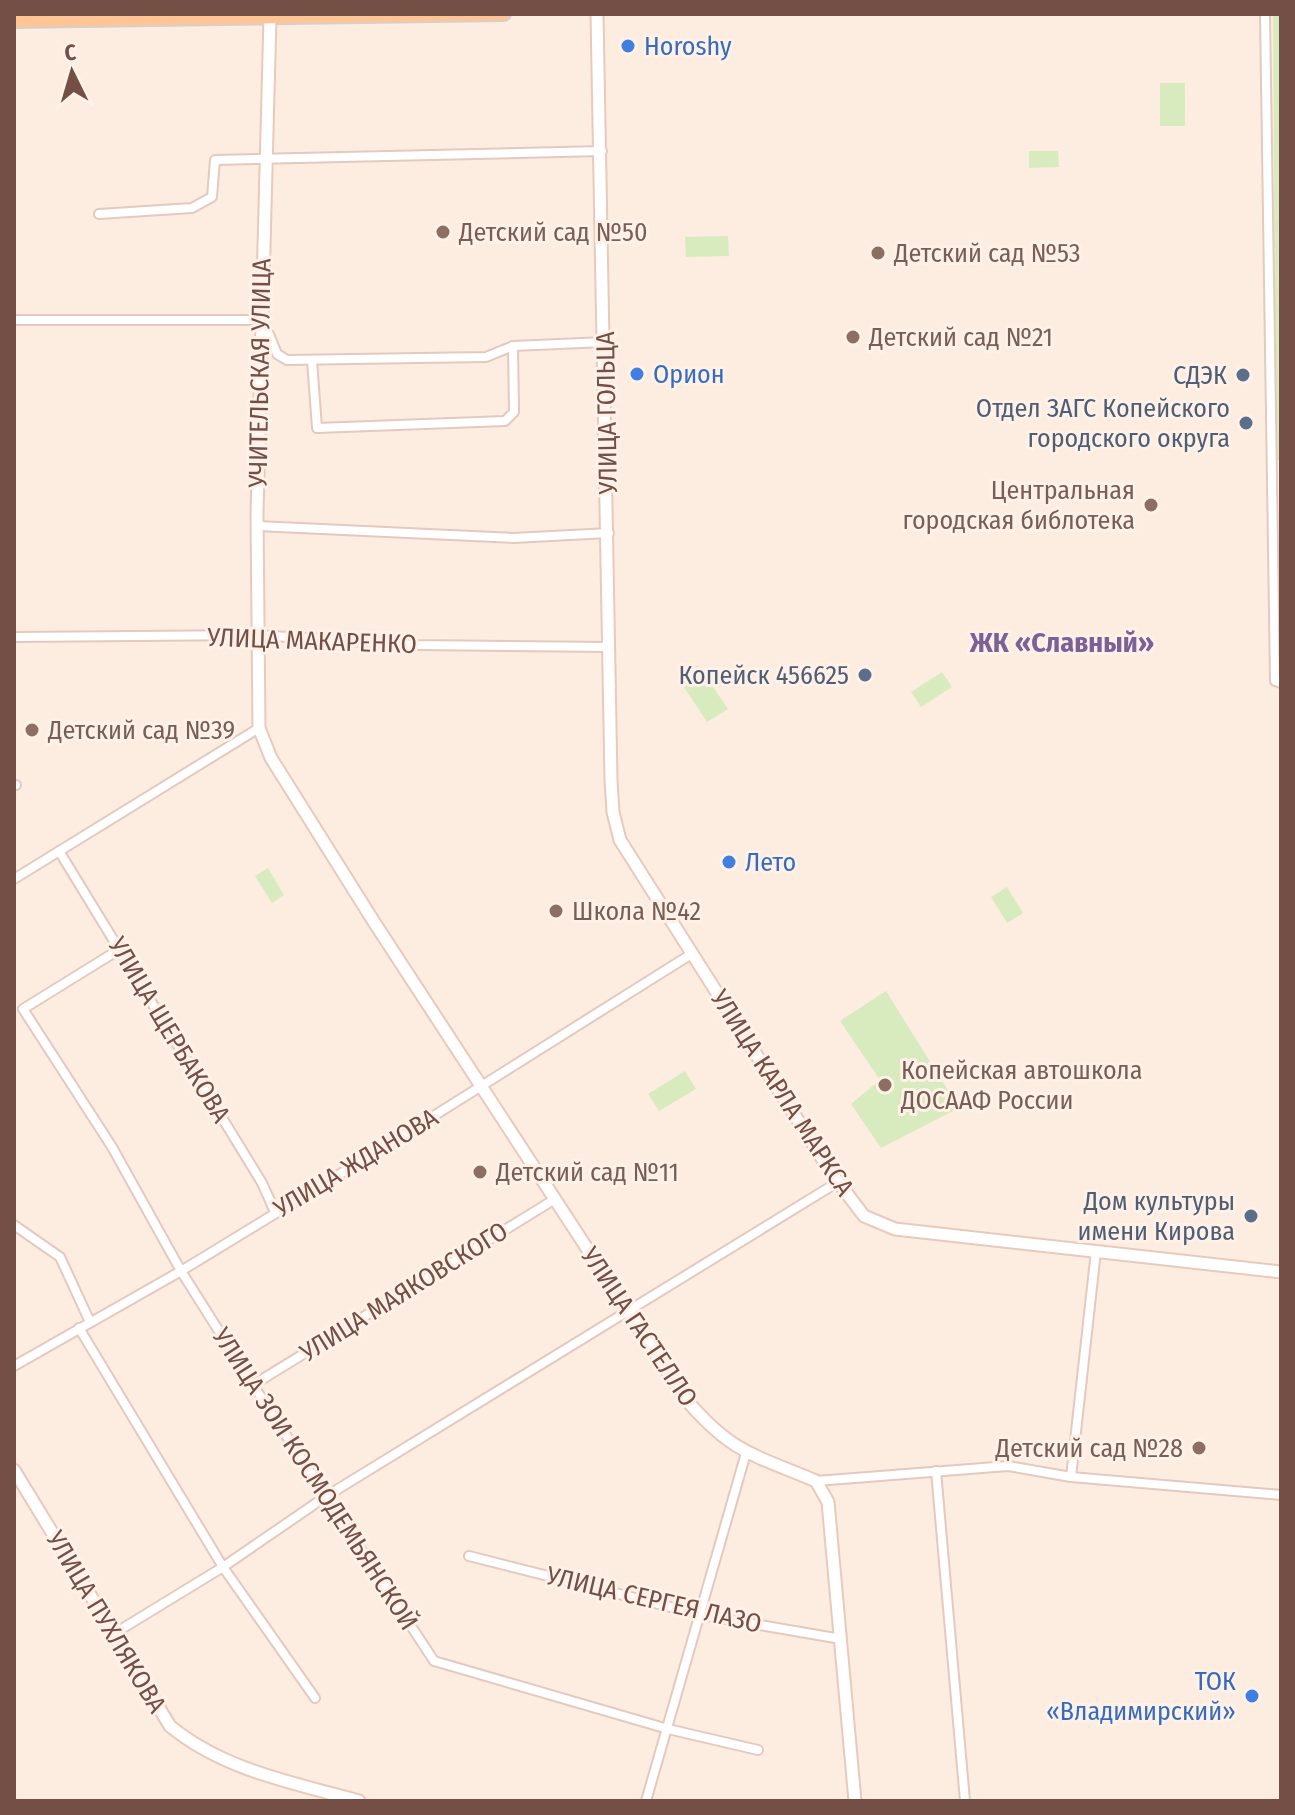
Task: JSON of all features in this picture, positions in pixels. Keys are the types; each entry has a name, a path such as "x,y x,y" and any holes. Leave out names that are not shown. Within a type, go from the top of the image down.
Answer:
{"main road":[{"path":"14,21 114,17 504,14"}],"street":[{"name":"УЛИЦА ГОЛЬЦА","path":"597,14 613,812"},
{"path":"1265,14 1264,163 1275,681 1281,683"},
{"name":"УЧИТЕЛЬСКАЯ УЛИЦА","path":"259,728 257,526 270,16"},
{"path":"99,214 192,208 212,197 215,160 602,151"},
{"path":"14,320 261,326 269,334 280,358 312,360 486,357 513,346 605,342"},
{"path":"312,360 317,428 505,421 514,412 513,346"},
{"path":"257,526 513,538 609,533"},
{"name":"УЛИЦА МАКАРЕНКО","path":"14,637 257,635 416,645 610,647"},
{"path":"14,879 259,728"},
{"name":"УЛИЦА ГАСТЕЛЛО","path":"259,728 271,758 627,1312 684,1397 709,1427 746,1453 816,1481 1008,1466 1071,1477 1281,1495"},
{"name":"УЛИЦА КАРЛА МАРКСА","path":"613,812 620,840 838,1182 864,1216 895,1229 1281,1272"},
{"name":"УЛИЦА ЩЕРБАКОВА","path":"59,851 262,1183 275,1212"},
{"name":"УЛИЦА ЗОИ КОСМОДЕМЬЯНСКОЙ","path":"120,949 23,1009 112,1147 181,1271 434,1661 668,1729 758,1750"},
{"name":"УЛИЦА ЖДАНОВА","path":"14,1366 181,1271 693,953"},
{"path":"115,1633 223,1567 325,1497 838,1182"},
{"name":"УЛИЦА МАЯКОВСКОГО","path":"253,1385 555,1199"},
{"path":"14,1225 60,1257 90,1322"},
{"path":"1071,1477 1096,1251"},
{"path":"79,1328 223,1567 315,1698"},
{"path":"646,1801 702,1615 746,1453"},
{"name":"УЛИЦА ПУХЛЯКОВА","path":"14,1470 115,1633 151,1699 176,1731 213,1755 236,1765 359,1801"},
{"path":"936,1471 965,1801"},
{"path":"816,1481 828,1502 855,1801"},
{"name":"УЛИЦА СЕРГЕЯ ЛАЗО","path":"469,1556 702,1615 841,1639"}],"green space":[{"path":"1273,14 1281,14 1281,460 1276,460"},
{"path":"1160,83 1185,83 1185,126 1160,126"},
{"path":"1029,151 1058,151 1059,167 1029,168"},
{"path":"728,236 729,256 686,257 685,237"},
{"path":"698,665 728,709 707,722 678,678"},
{"path":"942,672 952,687 921,707 911,692"},
{"path":"268,868 284,895 272,903 255,876"},
{"path":"1007,887 1023,913 1007,923 991,897"},
{"path":"886,991 959,1108 881,1148 851,1104 880,1080 840,1021"},
{"path":"685,1071 696,1089 659,1111 648,1094"}],"place":[{"name":"Horoshy","path":"628,46"},
{"name":"Детский сад №50","path":"443,232"},
{"name":"Детский сад №53","path":"878,253"},
{"name":"Детский сад №21","path":"853,337"},
{"name":"Орион","path":"637,374"},
{"name":"СДЭК","path":"1243,375"},
{"name":"Отдел ЗАГС Копейского городского округа","path":"1246,423"},
{"name":"Центральная городская библотека","path":"1151,505"},
{"name":"Копейск 456625","path":"865,675"},
{"name":"Детский сад №39","path":"32,730"},
{"name":"Лето","path":"729,862"},
{"name":"Школа №42","path":"556,911"},
{"name":"Копейская автошкола ДОСААФ России","path":"885,1085"},
{"name":"Детский сад №11","path":"480,1172"},
{"name":"Дом культуры имени Кирова","path":"1251,1216"},
{"name":"Детский сад №28","path":"1199,1448"},
{"name":"ТОК «Владимирский»","path":"1252,1696"}],"district":[{"name":"ЖК «Славный»","path":"1062,642"}]}
